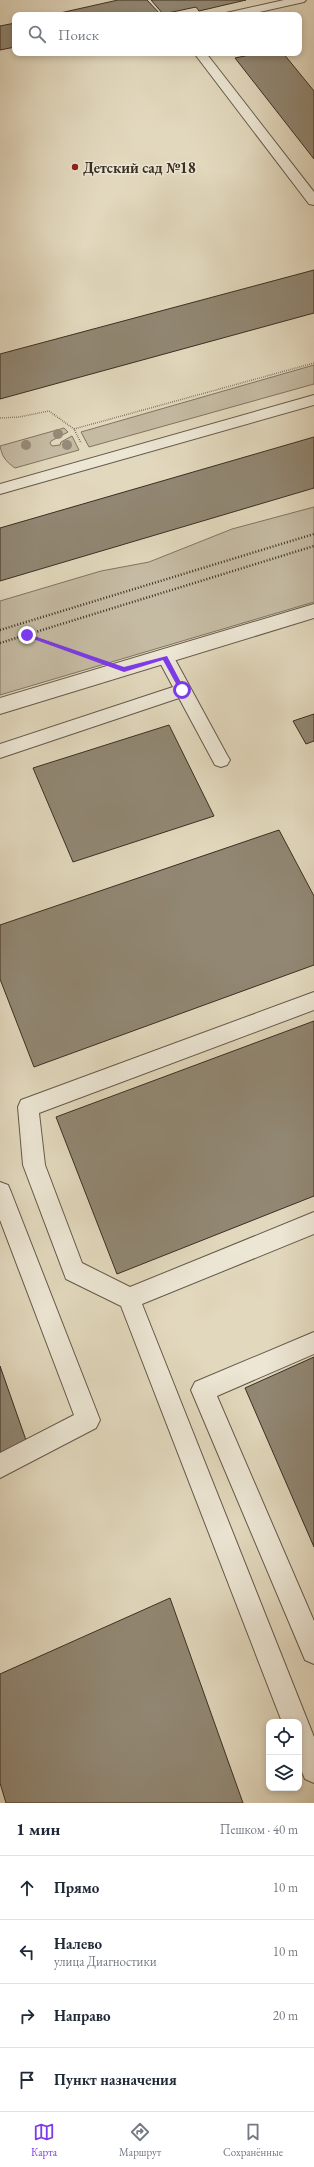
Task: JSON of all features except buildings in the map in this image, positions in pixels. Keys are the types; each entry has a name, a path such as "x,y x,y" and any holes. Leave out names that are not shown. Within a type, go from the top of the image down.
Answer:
{"street":[{"path":"0,706 314,611"}],"lane":[{"path":"244,12 300,0"},
{"path":"202,56 314,201"},
{"path":"0,488 314,400"},
{"path":"165,657 221,760"},
{"path":"0,751 182,690"},
{"path":"294,1719 129,1298 74,1271 34,1165 28,1107 314,1001"},
{"path":"0,1192 88,1420 0,1466"},
{"path":"129,1298 314,1223"},
{"path":"314,1343 203,1390 314,1651"},
{"path":"302,1740 314,1770"}],"path":[{"path":"74,429 314,363"},
{"path":"0,418 19,417 49,411 74,429 92,463"},
{"path":"0,630 314,534"},
{"path":"0,644 314,546"},
{"path":"27,635 124,669"}],"shaded area":[{"path":"314,365 314,384 89,447 81,432"},
{"path":"64,428 68,432 51,441 50,443 52,446 60,445 61,442 72,436 79,450 15,468 4,458 0,446"},
{"path":"314,507 314,602 0,695 0,601 101,571 149,562 232,529"}],"place":[{"name":"Детский сад №18","path":"75,167"}],"route":[{"path":"27,635 124,669 165,657 182,690"}]}
